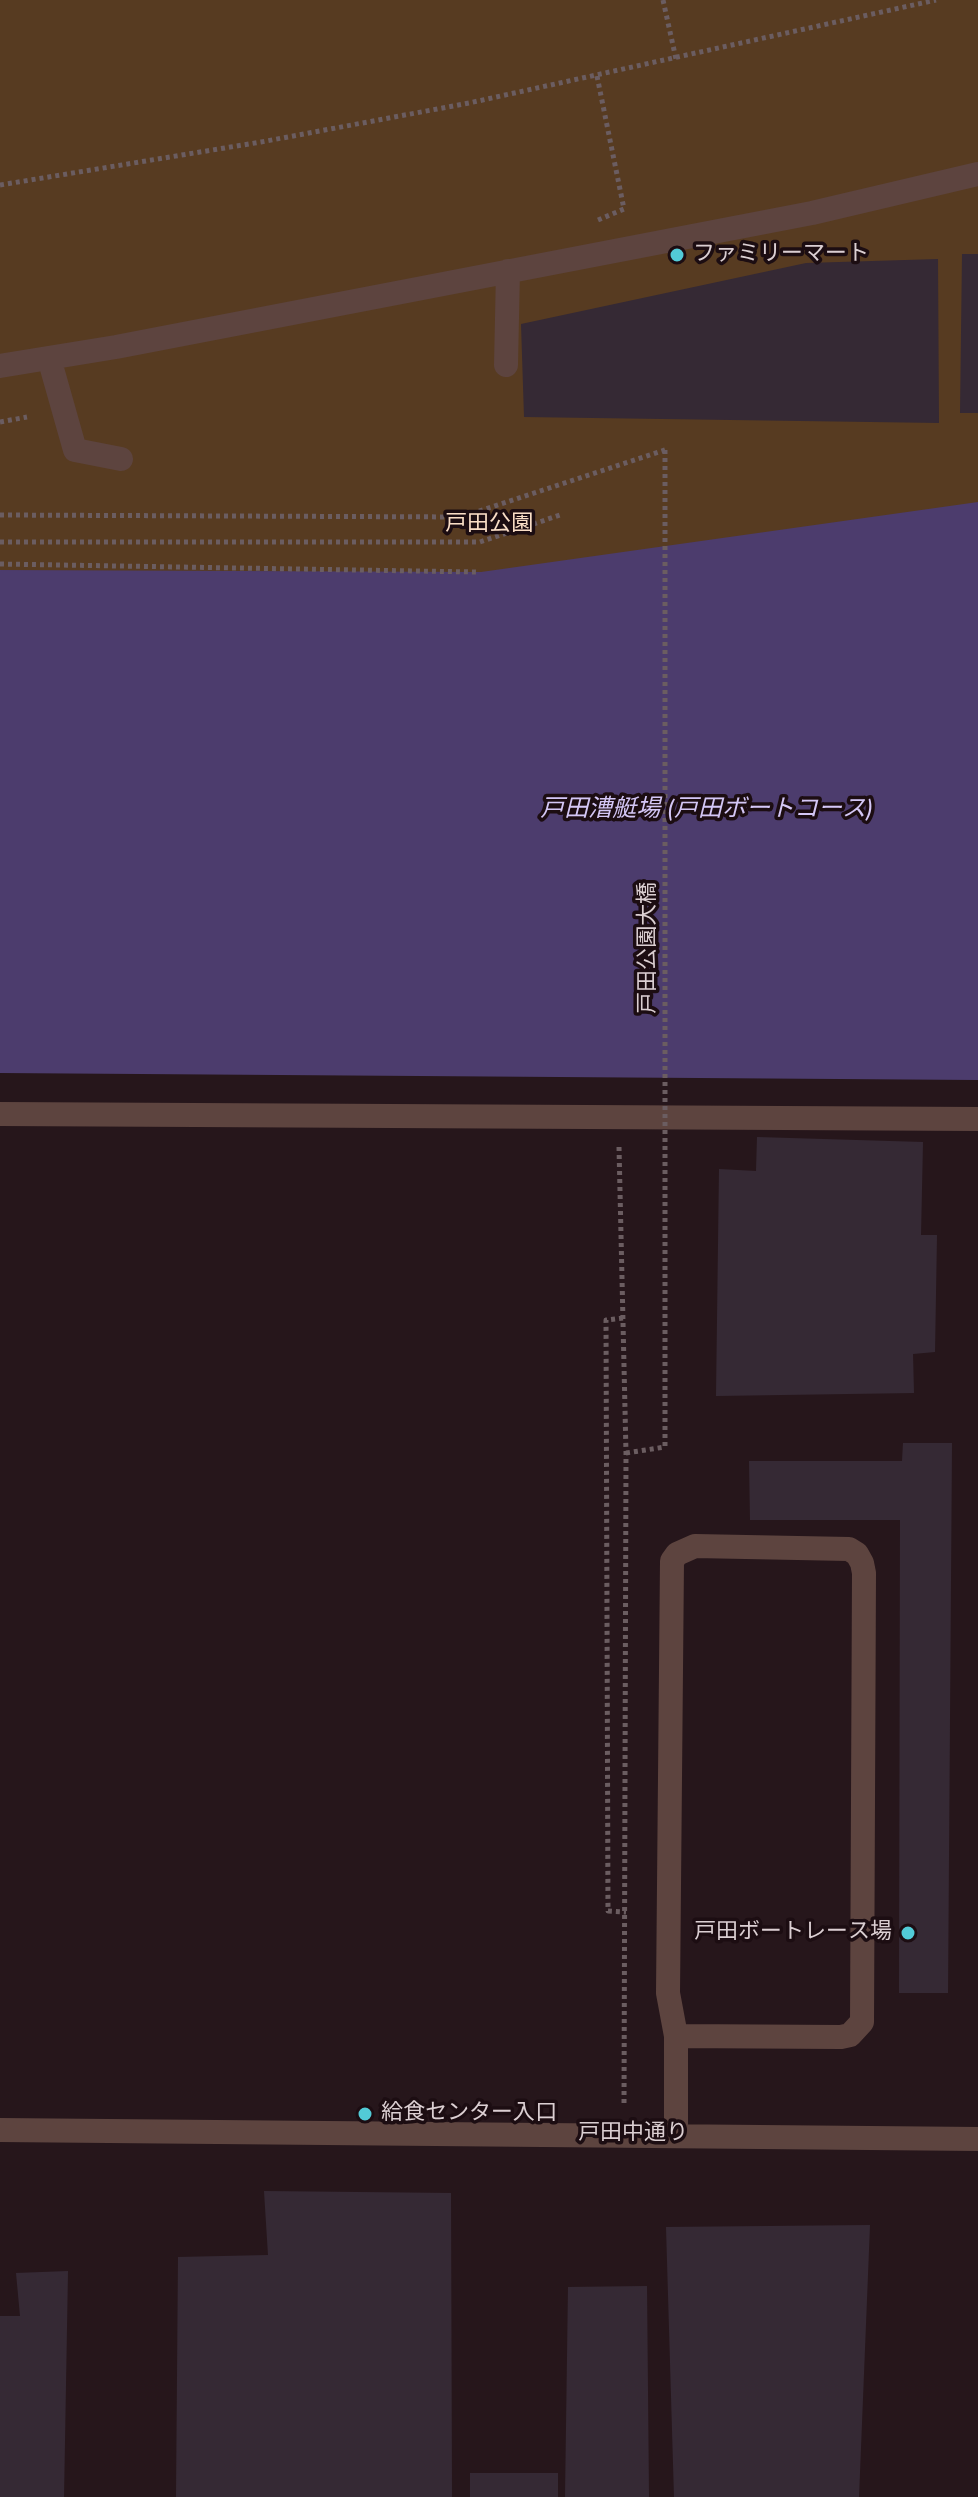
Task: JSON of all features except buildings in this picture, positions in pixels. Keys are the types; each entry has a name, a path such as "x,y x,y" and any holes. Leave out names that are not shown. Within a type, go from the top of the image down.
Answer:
{"street":[{"path":"0,366 812,213 978,174"},
{"path":"506,365 508,271"},
{"path":"49,358 75,450 121,459"},
{"path":"0,1114 978,1119"},
{"path":"676,2036 841,2037 850,2035 862,2022 864,1573 857,1554 849,1549 695,1546 684,1549 672,1561 668,1993 676,2036 676,2135"},
{"name":"戸田中通り","path":"0,2130 978,2139"}],"path":[{"path":"663,0 676,59"},
{"path":"0,185 261,142 597,76 936,0"},
{"path":"596,221 624,209 597,76"},
{"path":"0,422 27,417"},
{"name":"戸田公園大橋","path":"0,515 461,517 665,450 665,1447 626,1453"},
{"path":"0,542 480,542 563,514"},
{"path":"0,564 476,572"},
{"path":"619,1117 626,1453 624,2134"},
{"path":"623,1318 606,1320 608,1911 626,1912"}],"green space":[{"name":"戸田公園","path":"0,0 978,0 978,1050 0,1060"}],"water":[{"name":"戸田漕艇場 (戸田ボートコース)","path":"978,502 978,1080 0,1073 0,570 481,572"}],"place":[{"name":"ファミリーマート","path":"677,255"},
{"name":"戸田ボートレース場","path":"908,1933"},
{"name":"給食センター入口","path":"365,2114"}]}
